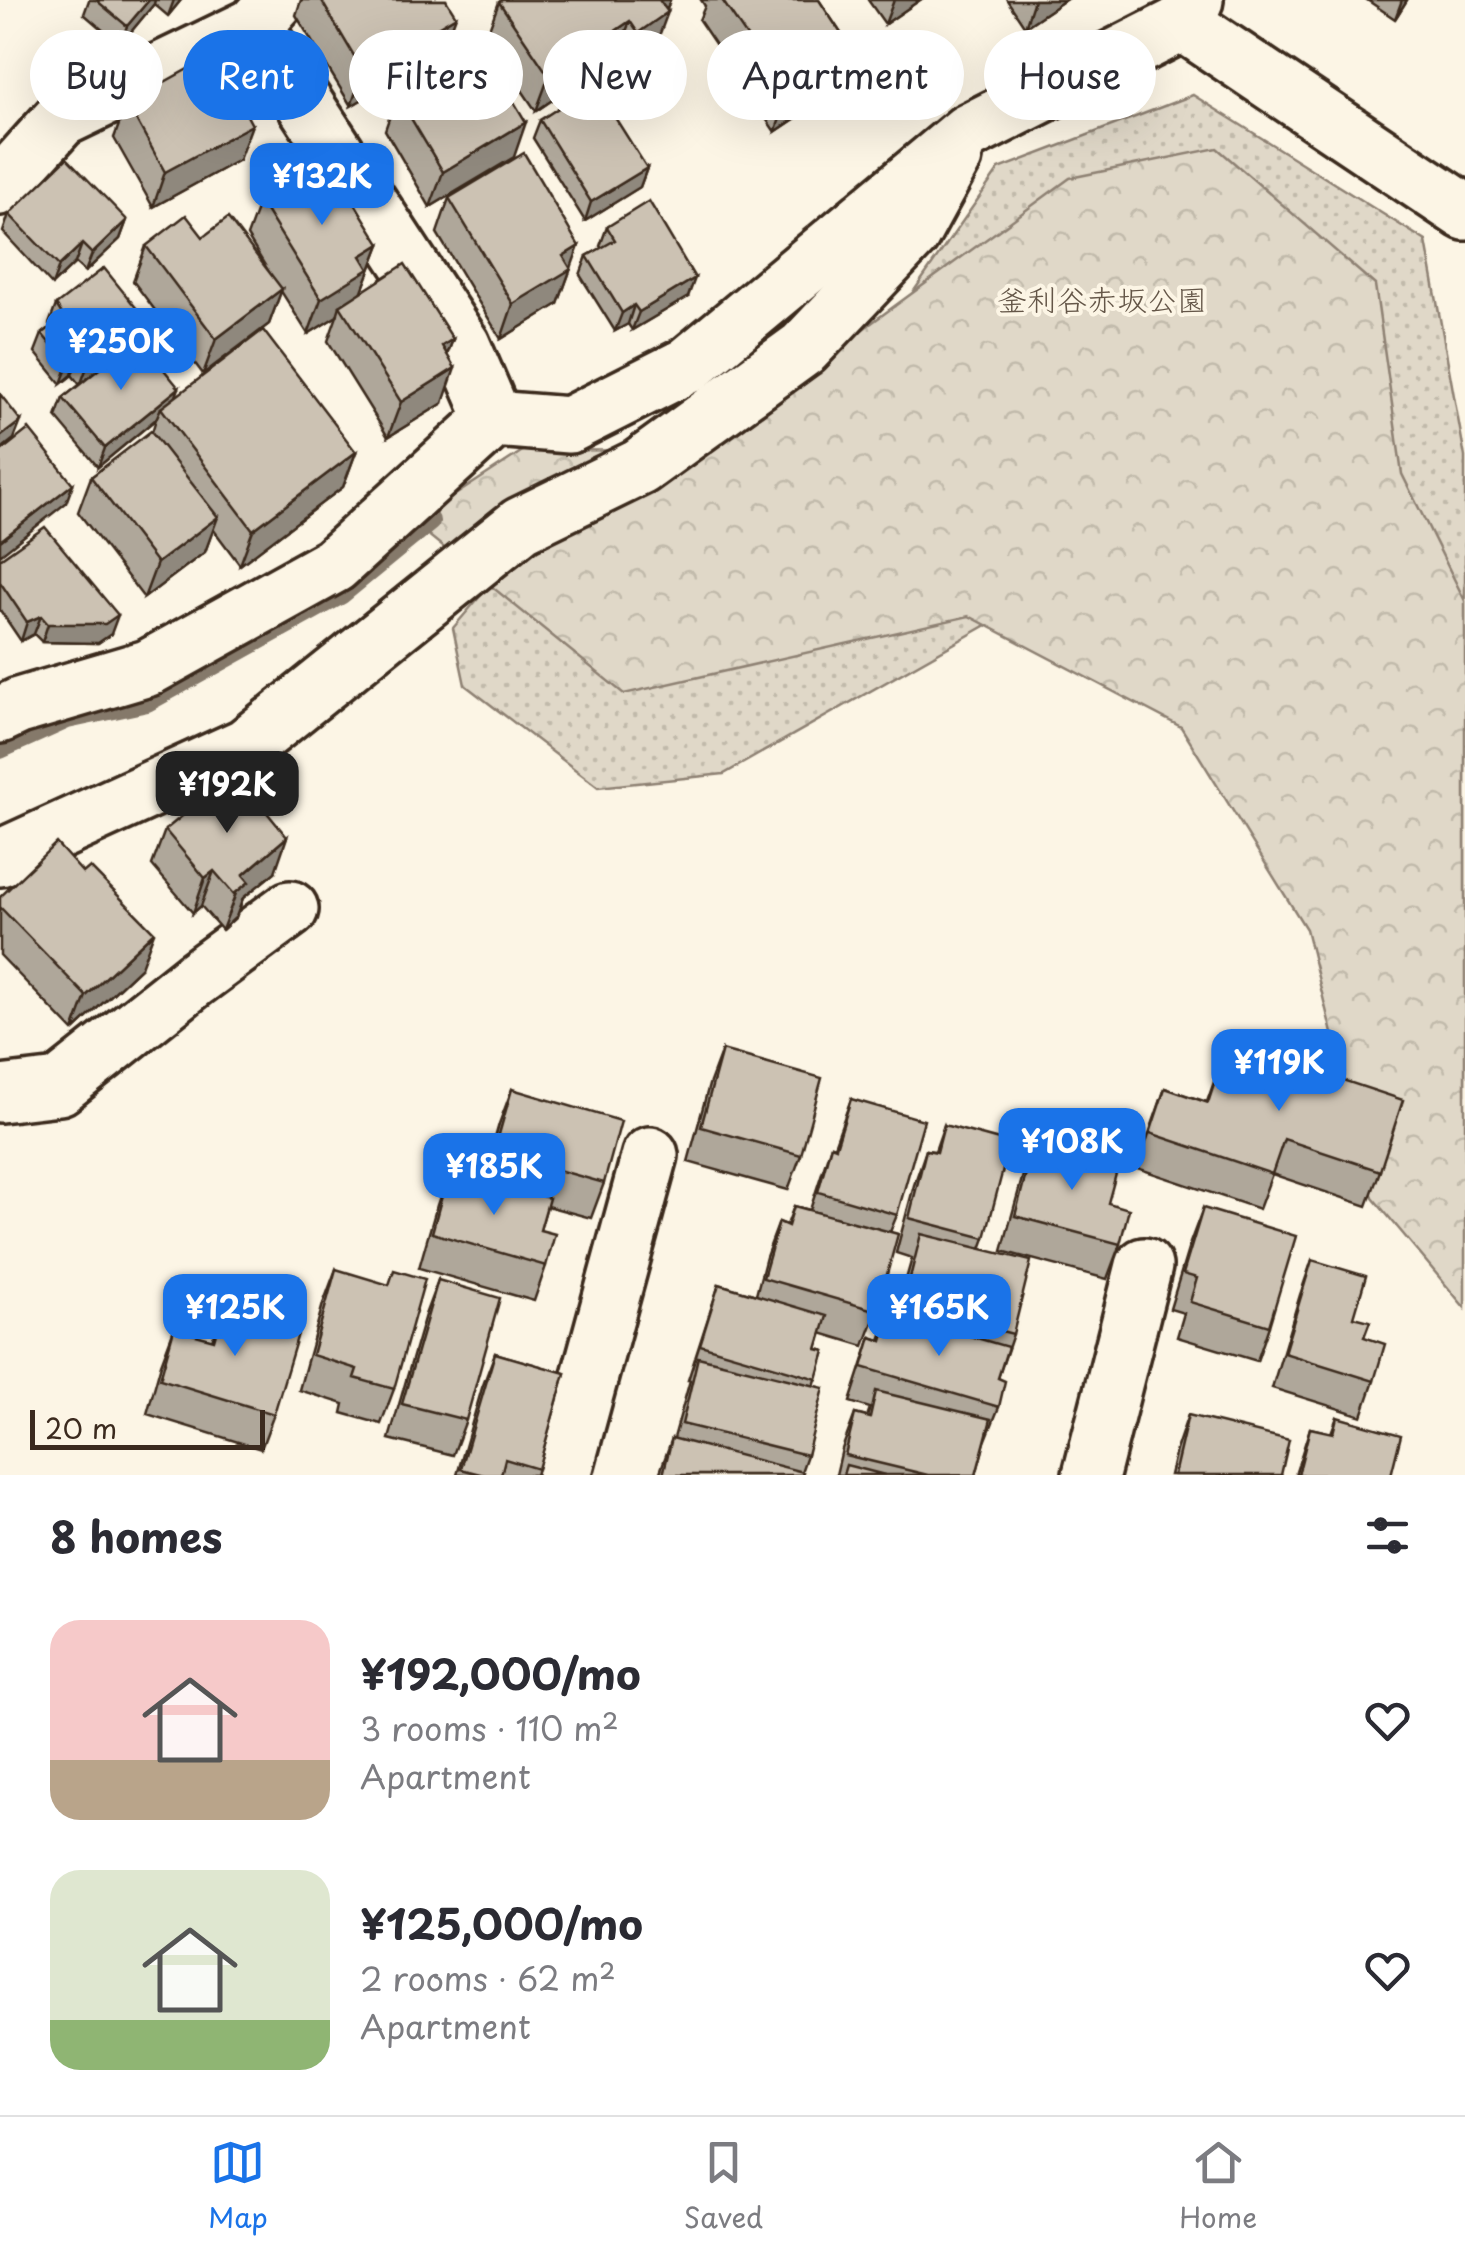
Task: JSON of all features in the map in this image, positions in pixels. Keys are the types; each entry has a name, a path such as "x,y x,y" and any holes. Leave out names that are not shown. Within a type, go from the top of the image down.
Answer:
{"street":[{"path":"6,702 148,668 334,565 494,418 569,425 688,365 968,132 1189,12 1465,212"},
{"path":"0,188 61,119 266,13 462,345 494,418"},
{"path":"0,858 246,746 522,526 640,466 804,348 912,234 968,132"},
{"path":"0,1094 59,1086 290,909"},
{"path":"563,1475 650,1155"},
{"path":"1090,1475 1144,1266"}],"green space":[{"name":"釜利谷赤坂公園","path":"1193,95 1426,241 1465,457 1465,1095 1301,630 1001,617 724,774 598,787 465,685 453,628 507,565 872,351 999,169 1127,120 1156,120 1156,109"},
{"name":"釜利谷赤坂公園","path":"1217,148 1375,285 1402,474 1465,601 1465,1308 1373,1198 1306,929 1181,727 969,616 624,694 416,525 524,450 696,451 1070,178"}],"building":[{"path":"96,0 149,0 127,26"},
{"path":"321,0 446,0 456,16 432,30 349,30 349,47"},
{"path":"659,0 668,12 642,30 636,30 630,21 617,30 543,30 543,67 523,38 523,30 518,30 499,2"},
{"path":"722,0 819,0 839,30 742,30"},
{"path":"183,72 183,120 249,120 252,125 165,172 136,120 163,120 163,83"},
{"path":"523,117 526,122 443,172 412,120 523,120"},
{"path":"540,120 617,120 647,168 591,202"},
{"path":"524,153 579,246 563,256 571,269 513,304 449,198"},
{"path":"67,158 127,220 92,254 82,244 59,266 9,214"},
{"path":"328,160 380,244 361,256 369,269 321,299 260,201"},
{"path":"649,201 695,278 639,312 634,305 622,313 587,256 615,240 607,227"},
{"path":"186,215 203,237 228,218 282,289 216,339 146,246"},
{"path":"405,264 453,339 442,346 455,368 401,402 340,306"},
{"path":"104,268 146,320 87,367 78,357 68,365 42,334 64,317 56,305"},
{"path":"263,330 356,452 253,530 161,408"},
{"path":"138,338 179,388 105,448 63,398"},
{"path":"0,394 21,421 0,437"},
{"path":"29,429 73,484 0,541 0,452"},
{"path":"151,431 218,517 157,563 91,477"},
{"path":"45,527 118,615 105,624 48,624 41,616 27,622 0,582 0,559"},
{"path":"242,782 287,837 243,875 249,882 234,894 214,871 205,878 165,830 208,795 216,803"},
{"path":"56,843 83,873 90,867 154,932 86,996 0,907 0,897"},
{"path":"1228,1042 1403,1100 1380,1171 1284,1139 1272,1174 1150,1133 1165,1088 1208,1103"},
{"path":"722,1050 822,1078 801,1155 701,1127"},
{"path":"512,1089 621,1121 604,1183 494,1152"},
{"path":"851,1099 924,1120 897,1215 818,1192 831,1145 836,1147"},
{"path":"944,1125 1010,1143 985,1238 909,1218 926,1150 937,1152"},
{"path":"1035,1140 1119,1163 1108,1203 1129,1209 1120,1244 1015,1216"},
{"path":"449,1170 549,1198 540,1230 555,1234 546,1266 432,1233"},
{"path":"794,1206 898,1234 877,1311 763,1278 779,1222 788,1226"},
{"path":"1203,1208 1296,1236 1269,1326 1190,1302 1197,1278 1183,1274"},
{"path":"921,1234 1031,1261 1013,1334 903,1306"},
{"path":"1312,1260 1366,1276 1354,1317 1370,1321 1364,1337 1385,1344 1374,1381 1284,1353"},
{"path":"336,1269 389,1285 394,1270 425,1279 394,1389 354,1378 357,1369 312,1355"},
{"path":"438,1280 500,1298 466,1420 402,1404"},
{"path":"719,1284 827,1316 817,1349 825,1351 817,1379 700,1345"},
{"path":"224,1304 300,1327 274,1414 160,1379 174,1329 214,1340"},
{"path":"890,1313 1008,1347 998,1378 1005,1381 999,1407 862,1367 871,1337 882,1341"},
{"path":"495,1353 565,1373 538,1469 505,1459 501,1475 461,1469"},
{"path":"698,1357 824,1388 807,1455 682,1424"},
{"path":"876,1391 991,1419 976,1475 928,1475 845,1455 855,1414 870,1418"},
{"path":"1188,1415 1289,1440 1281,1475 1174,1475"},
{"path":"1337,1417 1401,1435 1391,1475 1298,1475 1310,1428 1333,1433"},
{"path":"672,1438 803,1472 663,1475"},
{"path":"846,1465 885,1475 843,1475"}],"waterway":[{"path":"0,748 67,718 147,701 340,594 429,521"}]}
